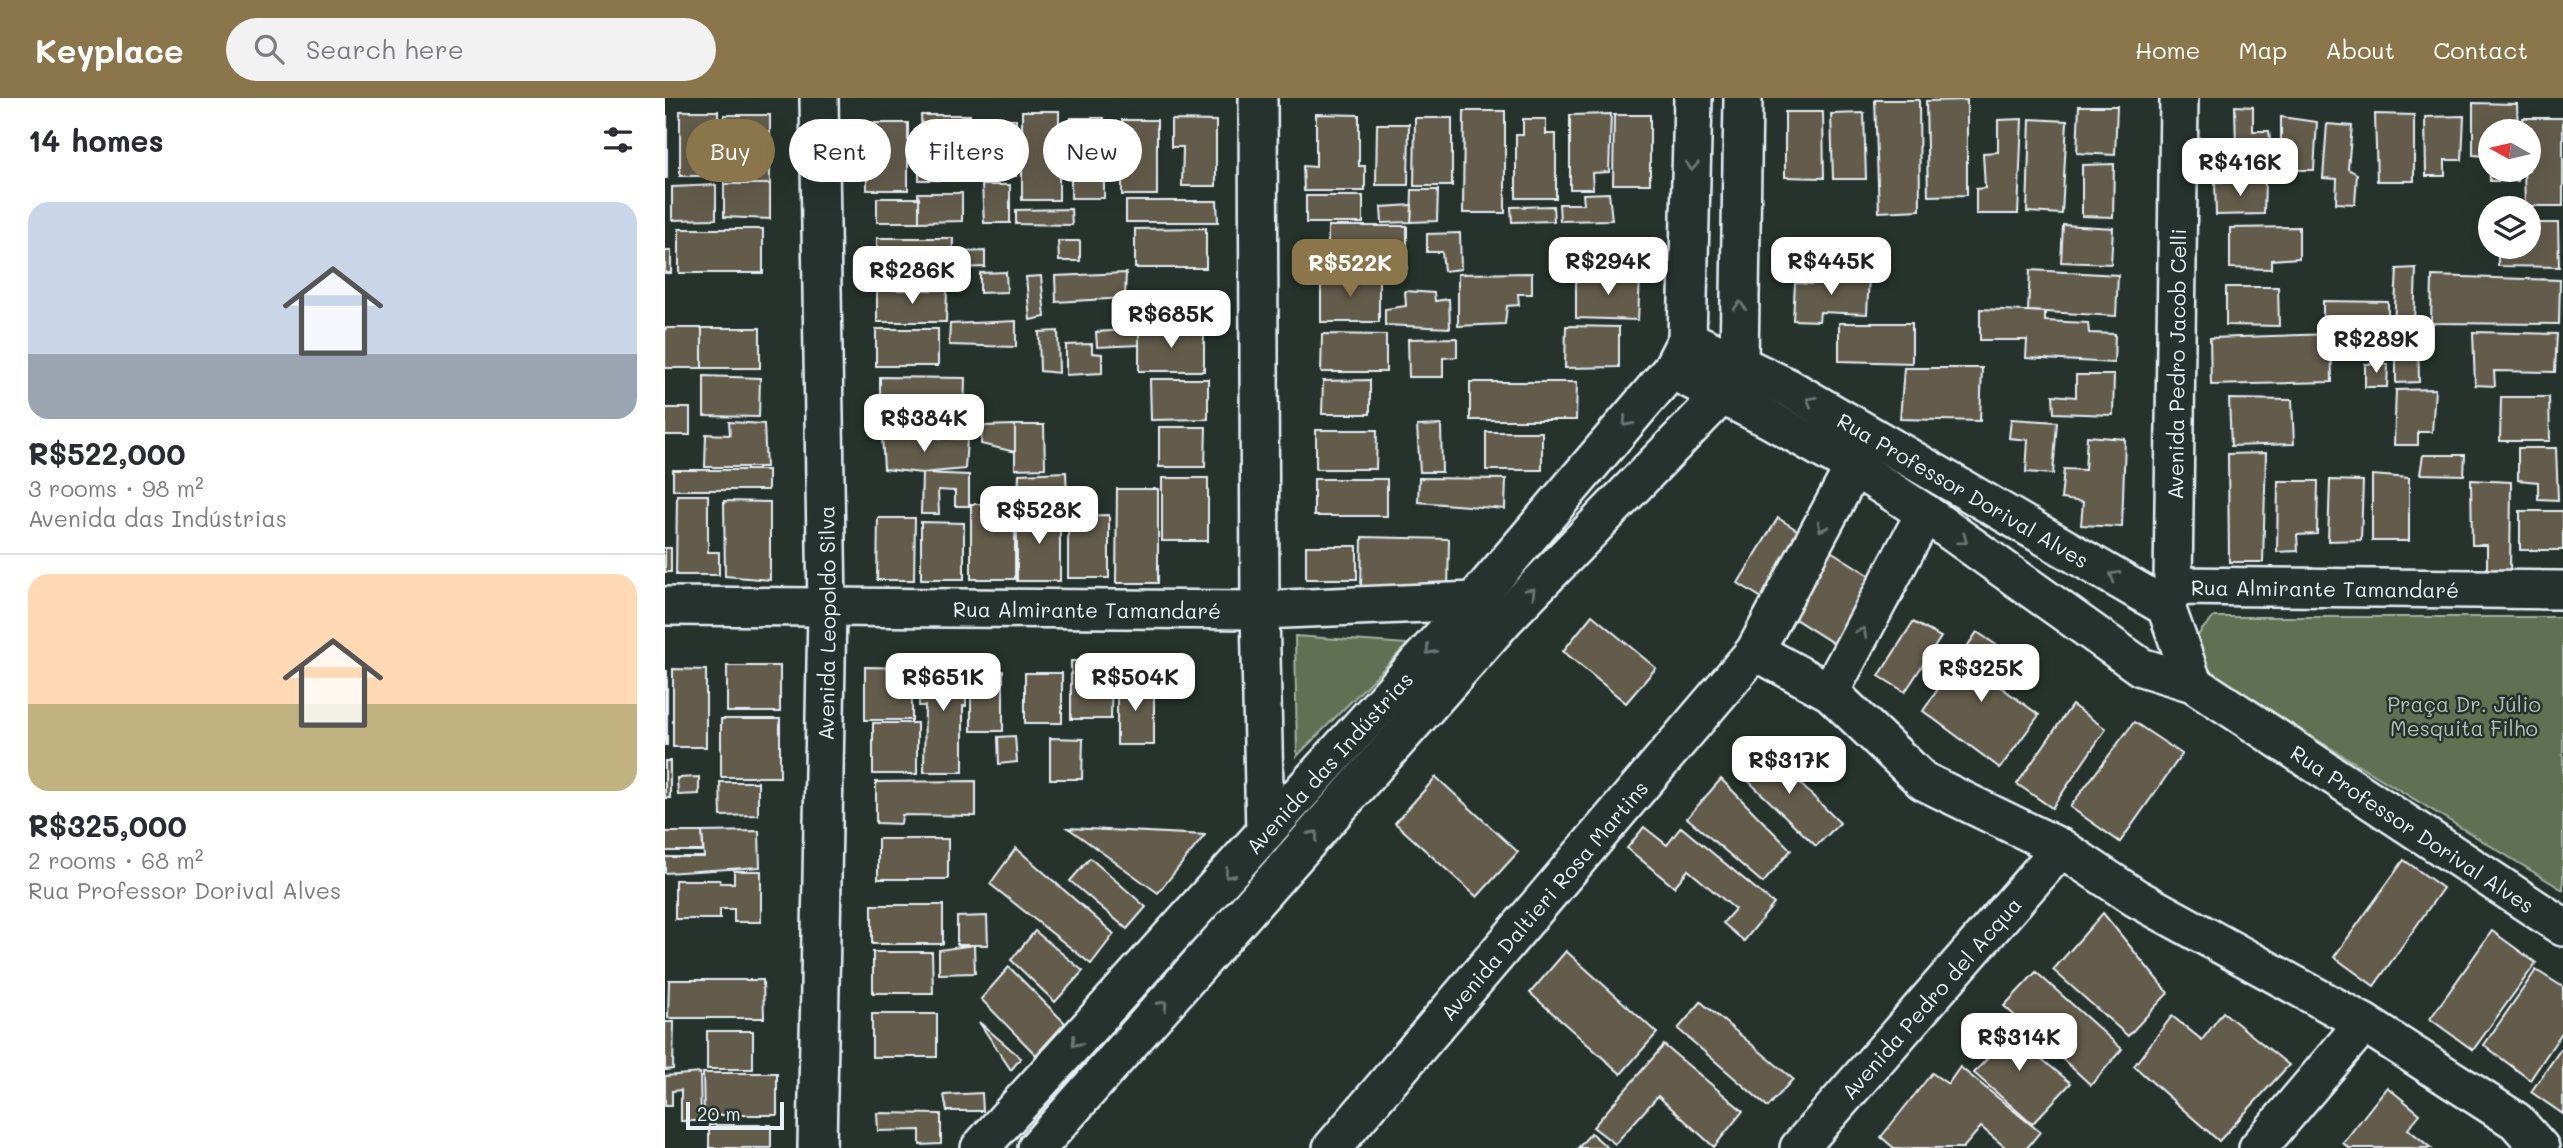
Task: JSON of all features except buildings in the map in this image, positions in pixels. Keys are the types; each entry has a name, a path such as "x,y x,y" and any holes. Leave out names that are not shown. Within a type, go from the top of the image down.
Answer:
{"street":[{"name":"Avenida Leopoldo Silva","path":"817,1148 827,609 819,98"},
{"path":"1258,98 1260,610 1265,833"},
{"path":"1679,355 1693,98"},
{"path":"1739,363 1743,98"},
{"name":"Avenida Pedro Jacob Celli","path":"2169,597 2179,98"},
{"name":"Rua Professor Dorival Alves","path":"1679,355 1739,363 2169,597"},
{"name":"Rua Professor Dorival Alves","path":"1679,355 1722,395 1854,467 1925,513 2141,667 2193,683 2563,927"},
{"name":"Avenida das Indústrias","path":"980,1148 1474,601 1679,355"},
{"name":"Avenida das Indústrias","path":"1037,1148 1504,620 1722,395 1739,363"},
{"name":"Avenida Daltieri Rosa Martins","path":"1332,1148 1755,651 1854,467"},
{"path":"1830,692 1925,513"},
{"name":"Rua Almirante Tamandaré","path":"2141,667 2169,597 2563,590"},
{"path":"2169,597 2193,683"},
{"name":"Rua Almirante Tamandaré","path":"665,606 1260,610 1474,601"},
{"path":"1474,601 1504,620"},
{"path":"1755,651 1830,692 1923,781 2061,848 2136,898 2364,1023 2516,1121 2540,1148"},
{"name":"Avenida Pedro del Acqua","path":"1799,1148 2061,848"},
{"path":"2258,1148 2364,1023"}],"green space":[{"name":"Praça Dr. Júlio Mesquita Filho","path":"2214,617 2563,617 2563,890 2211,675 2201,662 2197,639"},
{"path":"1295,636 1408,644 1297,756"}]}
